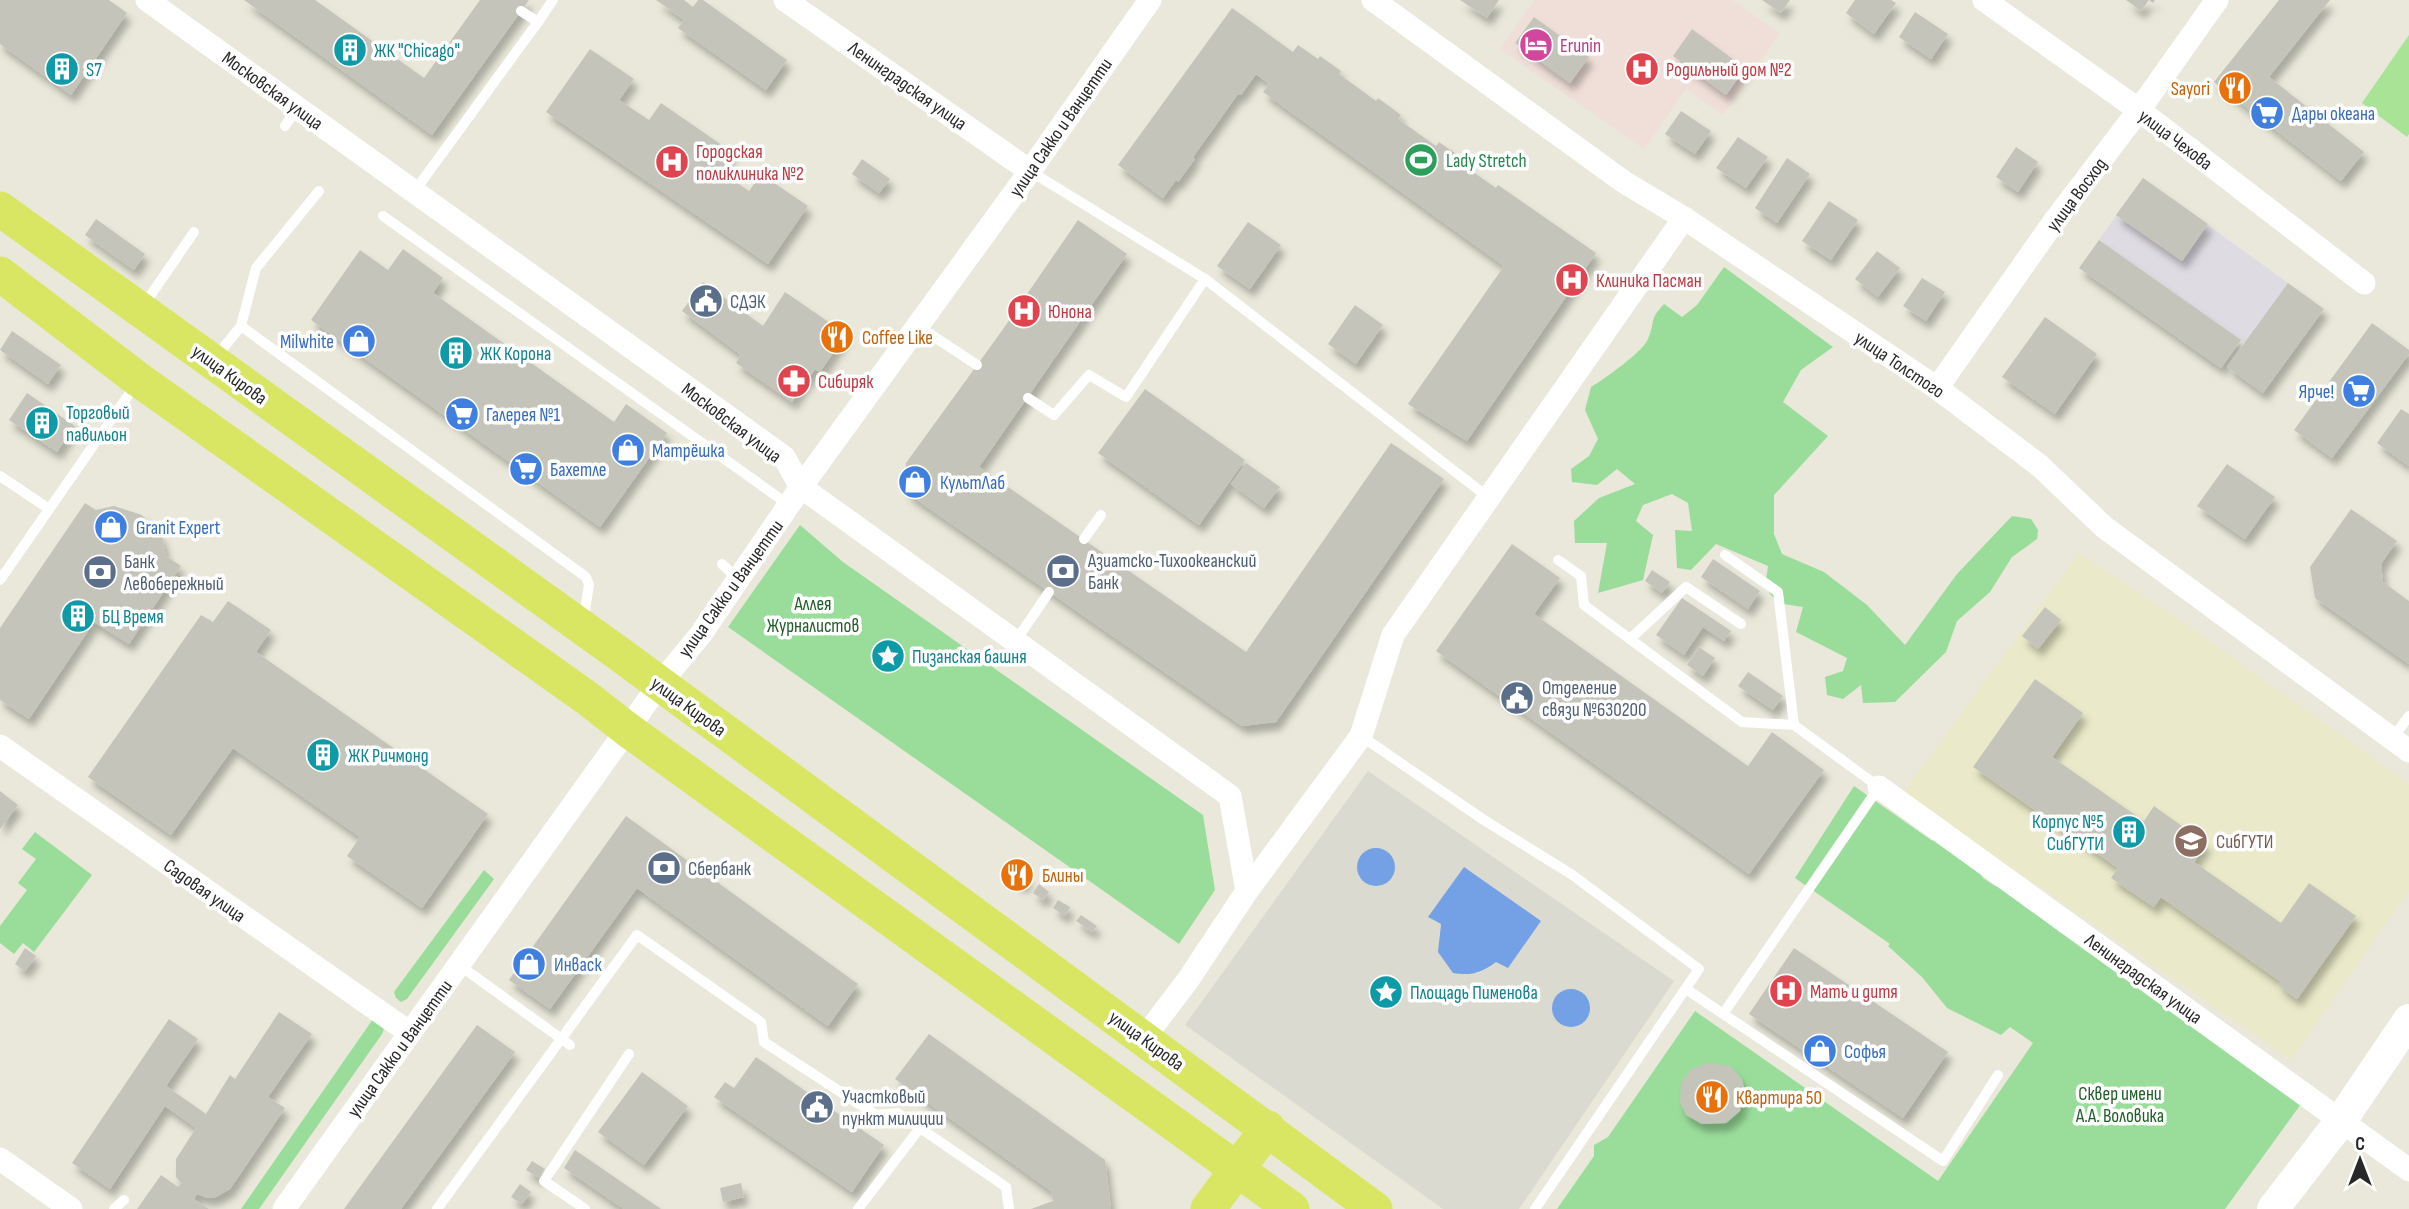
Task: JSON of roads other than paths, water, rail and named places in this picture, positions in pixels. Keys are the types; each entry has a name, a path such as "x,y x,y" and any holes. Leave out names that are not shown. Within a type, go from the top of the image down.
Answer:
{"main road":[{"name":"улица Кирова","path":"0,209 1268,1128 1358,1204"},
{"path":"0,275 138,380 587,698 1292,1209"},
{"path":"2273,1209 2340,1122 2409,1020"},
{"path":"1208,1209 1268,1128"}],"street":[{"name":"Московская улица","path":"147,0 291,117 414,192 784,457 795,496 1015,642 1230,796 1247,891"},
{"name":"Ленинградская улица","path":"785,0 1030,171"},
{"name":"улица Сакко и Ванцетти","path":"284,1209 659,685 701,634 730,572 795,496 1150,0"},
{"name":"улица Толстого","path":"1373,0 1624,182 1684,218 1937,388 2040,466 2104,527 2401,745"},
{"name":"улица Чехова","path":"1984,0 2139,110 2364,283"},
{"name":"улица Восход","path":"1937,388 2053,223 2139,110 2217,0"},
{"path":"1144,1038 1188,980 1247,891 1361,736 1393,635 1684,218"},
{"name":"Садовая улица","path":"0,746 410,1033"},
{"name":"Ленинградская улица","path":"1879,787 2409,1170"},
{"path":"0,1159 71,1209"}],"lane":[{"path":"414,192 553,0"},
{"path":"521,11 538,22"},
{"path":"1030,171 1205,279 1488,497"},
{"path":"212,361 241,326 256,268 319,191"},
{"path":"383,216 795,496"},
{"path":"140,310 194,232"},
{"path":"1028,398 1054,415 1089,375 1126,397 1205,279"},
{"path":"241,326 586,577 589,585 582,629"},
{"path":"918,326 977,365"},
{"path":"0,580 138,380"},
{"path":"0,476 49,509"},
{"path":"1084,540 1101,515"},
{"path":"1725,555 1778,592 1794,725"},
{"path":"1558,560 1581,576 1584,606 1742,722 1794,725 1879,787 1723,1014"},
{"path":"1630,639 1686,587 1741,624"},
{"path":"1015,642 1049,592"},
{"path":"2401,745 2409,716"},
{"path":"1361,736 1484,820 1571,874 1699,969 1535,1209"},
{"path":"437,1209 566,1042 637,935 761,1022 764,1042 876,1115 898,1113 1006,1187 1009,1209"},
{"path":"459,965 566,1042"},
{"path":"1686,989 1943,1161 1998,1075"},
{"path":"585,1209 544,1181 629,1054"},
{"path":"858,1209 920,1128"},
{"path":"114,1209 124,1200"}],"water":[{"path":"1376,848 1389,854 1395,867 1389,880 1376,886 1363,880 1357,867 1363,854"},
{"path":"1464,867 1541,921 1508,968 1496,962 1476,973 1453,973 1438,952 1441,924 1428,917"},
{"path":"1571,989 1584,995 1590,1008 1584,1021 1571,1027 1558,1021 1552,1008 1558,995"}],"place":[{"name":"Erunin","path":"1536,45"},
{"name":"ЖК \"Chicago\"","path":"350,50"},
{"name":"S7","path":"62,69"},
{"name":"Родильный дом №2","path":"1642,69"},
{"name":"Sayori","path":"2235,88"},
{"name":"Дары океана","path":"2267,113"},
{"name":"Lady Stretch","path":"1421,160"},
{"name":"Городская поликлиника №2","path":"672,162"},
{"name":"Клиника Пасман","path":"1572,280"},
{"name":"СДЭК","path":"706,301"},
{"name":"Юнона","path":"1024,311"},
{"name":"Coffee Like","path":"837,337"},
{"name":"Milwhite","path":"359,341"},
{"name":"ЖК Корона","path":"456,353"},
{"name":"Сибиряк","path":"794,381"},
{"name":"Ярче!","path":"2359,391"},
{"name":"Галерея №1","path":"462,414"},
{"name":"Торговый павильон","path":"42,423"},
{"name":"Матрёшка","path":"628,450"},
{"name":"Бахетле","path":"526,469"},
{"name":"КультЛаб","path":"915,482"},
{"name":"Granit Expert","path":"111,527"},
{"name":"Азиатско-Тихоокеанский Банк","path":"1063,571"},
{"name":"Банк Левобережный","path":"100,572"},
{"name":"БЦ Время","path":"78,616"},
{"name":"Пизанская башня","path":"888,656"},
{"name":"Отделение связи №630200","path":"1517,698"},
{"name":"ЖК Ричмонд","path":"323,755"},
{"name":"Корпус №5 СибГУТИ","path":"2129,832"},
{"name":"СибГУТИ","path":"2191,841"},
{"name":"Сбербанк","path":"664,868"},
{"name":"Блины","path":"1017,875"},
{"name":"Инваск","path":"529,964"},
{"name":"Мать и дитя","path":"1786,991"},
{"name":"Площадь Пименова","path":"1386,992"},
{"name":"Софья","path":"1820,1051"},
{"name":"Квартира 50","path":"1712,1097"},
{"name":"Участковый пункт милиции","path":"817,1107"}],"park label":[{"name":"Аллея Журналистов","path":"813,614"},
{"name":"Cквер имени А.А. Воловика","path":"2120,1104"}]}
